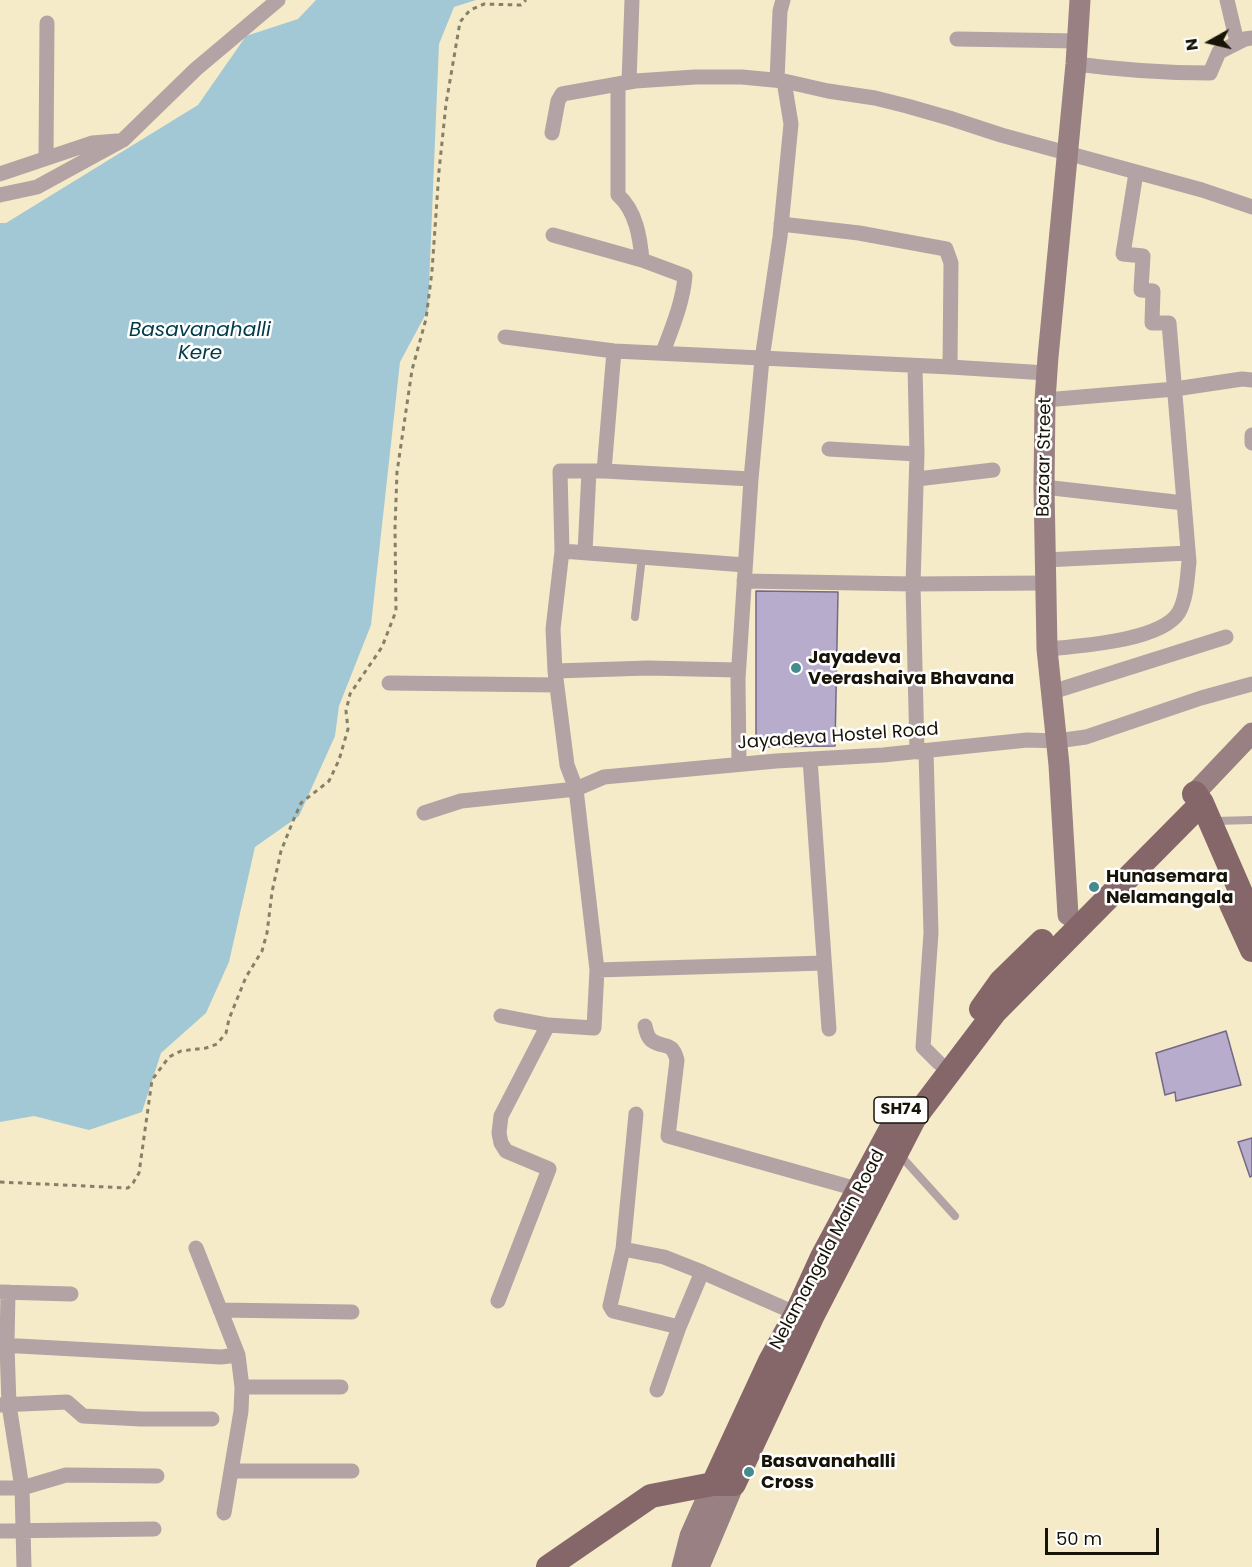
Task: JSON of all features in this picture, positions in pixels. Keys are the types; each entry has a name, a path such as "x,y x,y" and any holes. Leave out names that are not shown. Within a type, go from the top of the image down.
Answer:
{"main road":[{"name":"Nelamangala Main Road","path":"804,1317 822,1257 867,1193 900,1111 971,1023 1001,981 1068,915 1196,807"},
{"path":"1196,807 1252,918"},
{"path":"1196,807 1252,950"},
{"name":"SH74","path":"867,1193 897,1152 914,1119 995,1012 1196,807"},
{"name":"SH74","path":"723,1484 804,1317"},
{"path":"548,1567 651,1496 723,1484"}],"street":[{"path":"0,195 37,187 123,140 196,69 278,0"},
{"path":"632,0 623,83 618,195 627,203 640,237 642,260"},
{"path":"739,764 738,670 751,478 762,359 781,224 791,124 781,80 780,10 783,0"},
{"name":"Bazaar Street","path":"1068,915 1057,741 1047,649 1045,400 1080,0"},
{"path":"1076,64 1120,70 1210,73 1219,52 1245,40 1227,0"},
{"path":"46,158 47,23"},
{"path":"957,39 1078,41"},
{"path":"552,133 558,101 562,94 623,83 695,77 781,80 907,106 1001,135 1202,190 1252,207"},
{"path":"0,174 92,143 123,140"},
{"path":"1047,649 1113,642 1141,635 1167,624 1178,613 1184,597 1189,562 1168,323 1152,323 1153,291 1142,290 1143,256 1123,254 1136,173"},
{"path":"781,224 859,233 946,249 951,263 950,367"},
{"path":"553,235 642,260 685,276 678,310 663,352"},
{"path":"505,337 614,351 1047,373"},
{"path":"585,552 614,351"},
{"path":"915,366 917,479 913,584 932,933 923,1047 939,1063"},
{"path":"1045,400 1174,389 1242,379 1252,380"},
{"path":"1252,435 1252,442"},
{"path":"829,449 917,454"},
{"path":"917,479 993,470"},
{"path":"501,1016 548,1025 594,1028 597,970 576,789 567,765 556,678 553,629 562,551 560,471 751,478"},
{"path":"1044,487 1184,503"},
{"path":"562,551 745,565"},
{"path":"1045,560 1188,553"},
{"path":"744,581 913,584 1046,583"},
{"path":"1052,692 1226,637"},
{"path":"389,683 556,678 648,668 738,670"},
{"name":"Jayadeva Hostel Road","path":"424,813 460,801 576,789 604,777 1027,740 1057,741 1086,737 1201,698 1252,684"},
{"name":"Nelamangala Main Road","path":"1196,807 1252,732"},
{"path":"1196,807 1252,754"},
{"path":"810,759 829,1029"},
{"path":"597,970 824,963"},
{"path":"498,1301 549,1169 506,1151 499,1133 501,1116 548,1025"},
{"path":"645,1026 649,1038 671,1047 675,1051 677,1060 668,1136 867,1193"},
{"path":"636,1114 623,1249 610,1306 613,1311 679,1327"},
{"path":"196,1248 238,1355 242,1386 241,1411 224,1512"},
{"path":"623,1249 664,1257 804,1317"},
{"path":"657,1390 679,1327 702,1272"},
{"path":"24,1567 22,1488 5,1405 4,1292 72,1294"},
{"path":"220,1310 351,1312"},
{"path":"3,1345 221,1357 238,1355"},
{"path":"242,1386 341,1387"},
{"path":"5,1405 67,1402 83,1416 212,1419"},
{"path":"231,1472 352,1471"},
{"path":"0,1488 22,1488 66,1475 157,1476"},
{"path":"682,1567 690,1536 723,1484"},
{"path":"699,1567 723,1484"},
{"path":"0,1531 154,1529"}],"lane":[{"path":"635,617 642,557"},
{"path":"1196,807 1252,820"},
{"path":"897,1152 955,1216"}],"path":[{"path":"0,1182 128,1188 139,1173 152,1080 169,1057 181,1051 207,1048 217,1044 225,1033 246,977 262,951 281,851 301,802 329,781 339,760 348,729 346,711 350,694 382,647 396,611 397,472 412,370 426,319 446,104 460,22 470,10 484,4 521,5 526,0"}],"water":[{"name":"Basavanahalli Kere","path":"316,0 476,0 454,7 439,44 428,310 400,362 371,625 339,706 335,736 299,816 255,847 229,962 206,1013 161,1053 142,1112 89,1130 34,1116 0,1122 0,223 6,223 198,105 246,36 298,19"}],"building":[{"name":"Jayadeva Veerashaiva Bhavana","path":"756,591 838,592 835,746 756,747"},
{"path":"1226,1031 1241,1085 1176,1101 1175,1092 1165,1095 1156,1053"},
{"path":"1252,1138 1252,1176 1250,1177 1238,1142"}],"place":[{"name":"Jayadeva Veerashaiva Bhavana","path":"796,668"},
{"name":"Hunasemara Nelamangala","path":"1094,887"},
{"name":"Basavanahalli Cross","path":"749,1472"}]}
